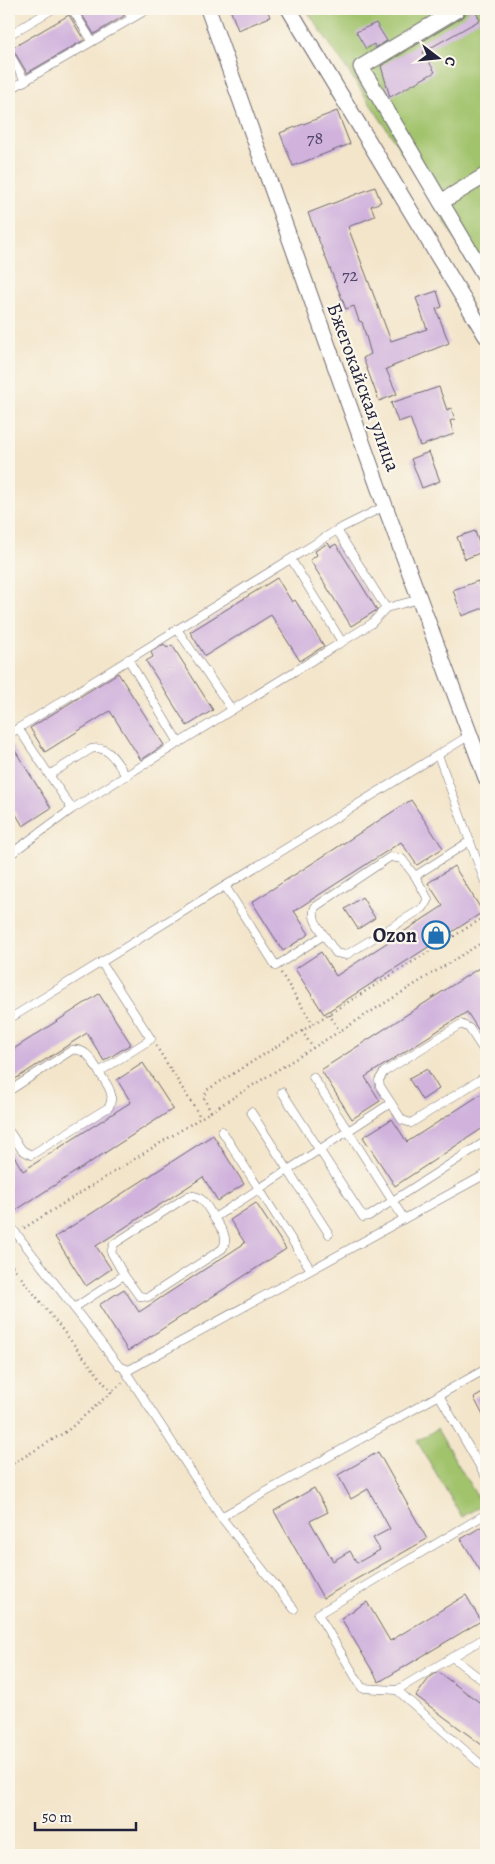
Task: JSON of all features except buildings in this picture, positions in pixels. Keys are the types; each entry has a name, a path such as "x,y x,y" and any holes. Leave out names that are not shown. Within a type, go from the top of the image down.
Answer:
{"street":[{"name":"Бжегокайская улица","path":"208,9 385,506 486,778"},
{"path":"289,9 486,336"},
{"path":"458,9 361,66 486,278"},
{"path":"441,202 486,175"}],"lane":[{"path":"9,35 53,9"},
{"path":"72,9 92,42"},
{"path":"126,9 132,18"},
{"path":"9,90 148,9"},
{"path":"9,53 25,81"},
{"path":"9,734 337,530 385,506"},
{"path":"337,530 386,608"},
{"path":"291,558 342,642"},
{"path":"9,842 12,854 72,809 371,624 386,608 420,599"},
{"path":"177,629 232,710"},
{"path":"128,659 179,743"},
{"path":"18,728 72,809"},
{"path":"9,1019 470,735"},
{"path":"49,775 97,747 111,754 126,776"},
{"path":"438,755 486,885"},
{"path":"415,876 470,841"},
{"path":"390,857 402,859 415,876 426,894 426,904 384,933 346,955 336,953 316,922 313,912 315,907 390,857"},
{"path":"225,886 276,966 324,935"},
{"path":"99,1072 151,1039 101,962"},
{"path":"486,1054 483,1044 469,1028 461,1024 384,1072 379,1080 380,1086 402,1120 416,1122 486,1076"},
{"path":"9,1090 72,1050 83,1050 112,1092 112,1101 109,1107 32,1155 22,1150 9,1130"},
{"path":"313,1077 404,1219"},
{"path":"282,1092 361,1215 369,1216 486,1141"},
{"path":"214,1218 391,1103"},
{"path":"251,1112 329,1234"},
{"path":"222,1131 311,1270"},
{"path":"124,1369 134,1367 486,1174"},
{"path":"194,1195 202,1199 226,1240 222,1249 148,1297 139,1296 124,1275 111,1252 114,1244 188,1196 194,1195"},
{"path":"9,1224 124,1369 221,1517 294,1608"},
{"path":"74,1308 124,1275"},
{"path":"221,1517 486,1369"},
{"path":"439,1395 486,1477"},
{"path":"486,1514 318,1614 362,1688 397,1690 486,1637"},
{"path":"452,1657 486,1683"},
{"path":"397,1690 486,1768"}],"path":[{"path":"211,1112 204,1099 206,1090 486,916"},
{"path":"16,1233 486,940"},
{"path":"276,966 313,1024"},
{"path":"329,1014 340,1032"},
{"path":"302,1031 313,1048"},
{"path":"151,1039 201,1118"},
{"path":"9,1262 112,1393"},
{"path":"9,1466 67,1431 124,1381 124,1369"}],"green space":[{"path":"306,9 486,9 486,296 423,186"},
{"path":"437,1429 482,1505 462,1517 417,1441"}],"place":[{"name":"Ozon","path":"436,935"}]}
